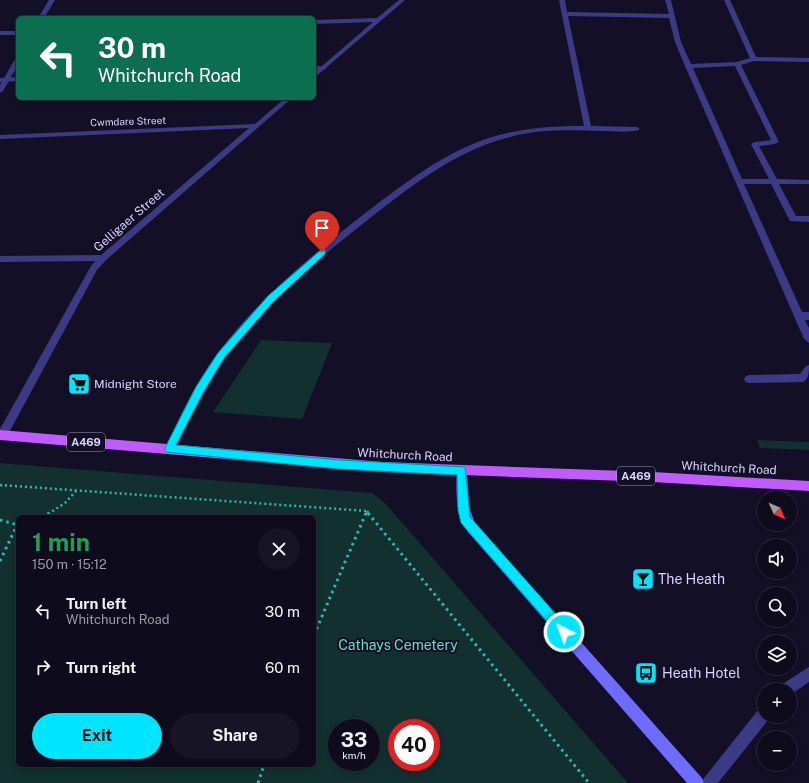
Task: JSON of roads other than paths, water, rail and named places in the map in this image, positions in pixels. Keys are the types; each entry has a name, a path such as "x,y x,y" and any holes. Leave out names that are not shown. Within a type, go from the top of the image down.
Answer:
{"main road":[{"name":"Whitchurch Road","path":"1,435 339,464 653,477 809,486"}],"street":[{"path":"42,16 52,0"},
{"path":"316,74 402,0"},
{"path":"562,0 588,128"},
{"path":"668,0 678,42 809,339"},
{"path":"727,0 754,59"},
{"path":"564,14 673,16"},
{"path":"316,22 378,20"},
{"path":"0,33 16,33"},
{"path":"688,66 737,64 754,59 809,60"},
{"path":"0,91 3,80 16,62"},
{"path":"737,64 775,142 754,144 793,219 809,219"},
{"path":"316,68 324,68"},
{"path":"3,80 16,80"},
{"name":"Gelligaer Street","path":"1,435 94,268 103,258 287,100"},
{"name":"Cwmdare Street","path":"0,137 256,126"},
{"path":"170,449 209,374 243,329 297,274 356,225 420,177 474,146 499,137 533,131 588,128 637,129"},
{"path":"739,181 809,182"},
{"path":"0,259 103,258"},
{"path":"799,316 809,316"},
{"path":"749,379 803,378 809,369"},
{"path":"462,470 463,510 465,519 471,527 697,783"},
{"path":"796,683 809,674"},
{"path":"709,783 757,723"}],"place":[{"name":"Midnight Store","path":"79,384"},
{"name":"The Heath","path":"643,579"},
{"name":"Heath Hotel","path":"646,673"}],"park label":[{"name":"Cathays Cemetery","path":"398,645"}]}
